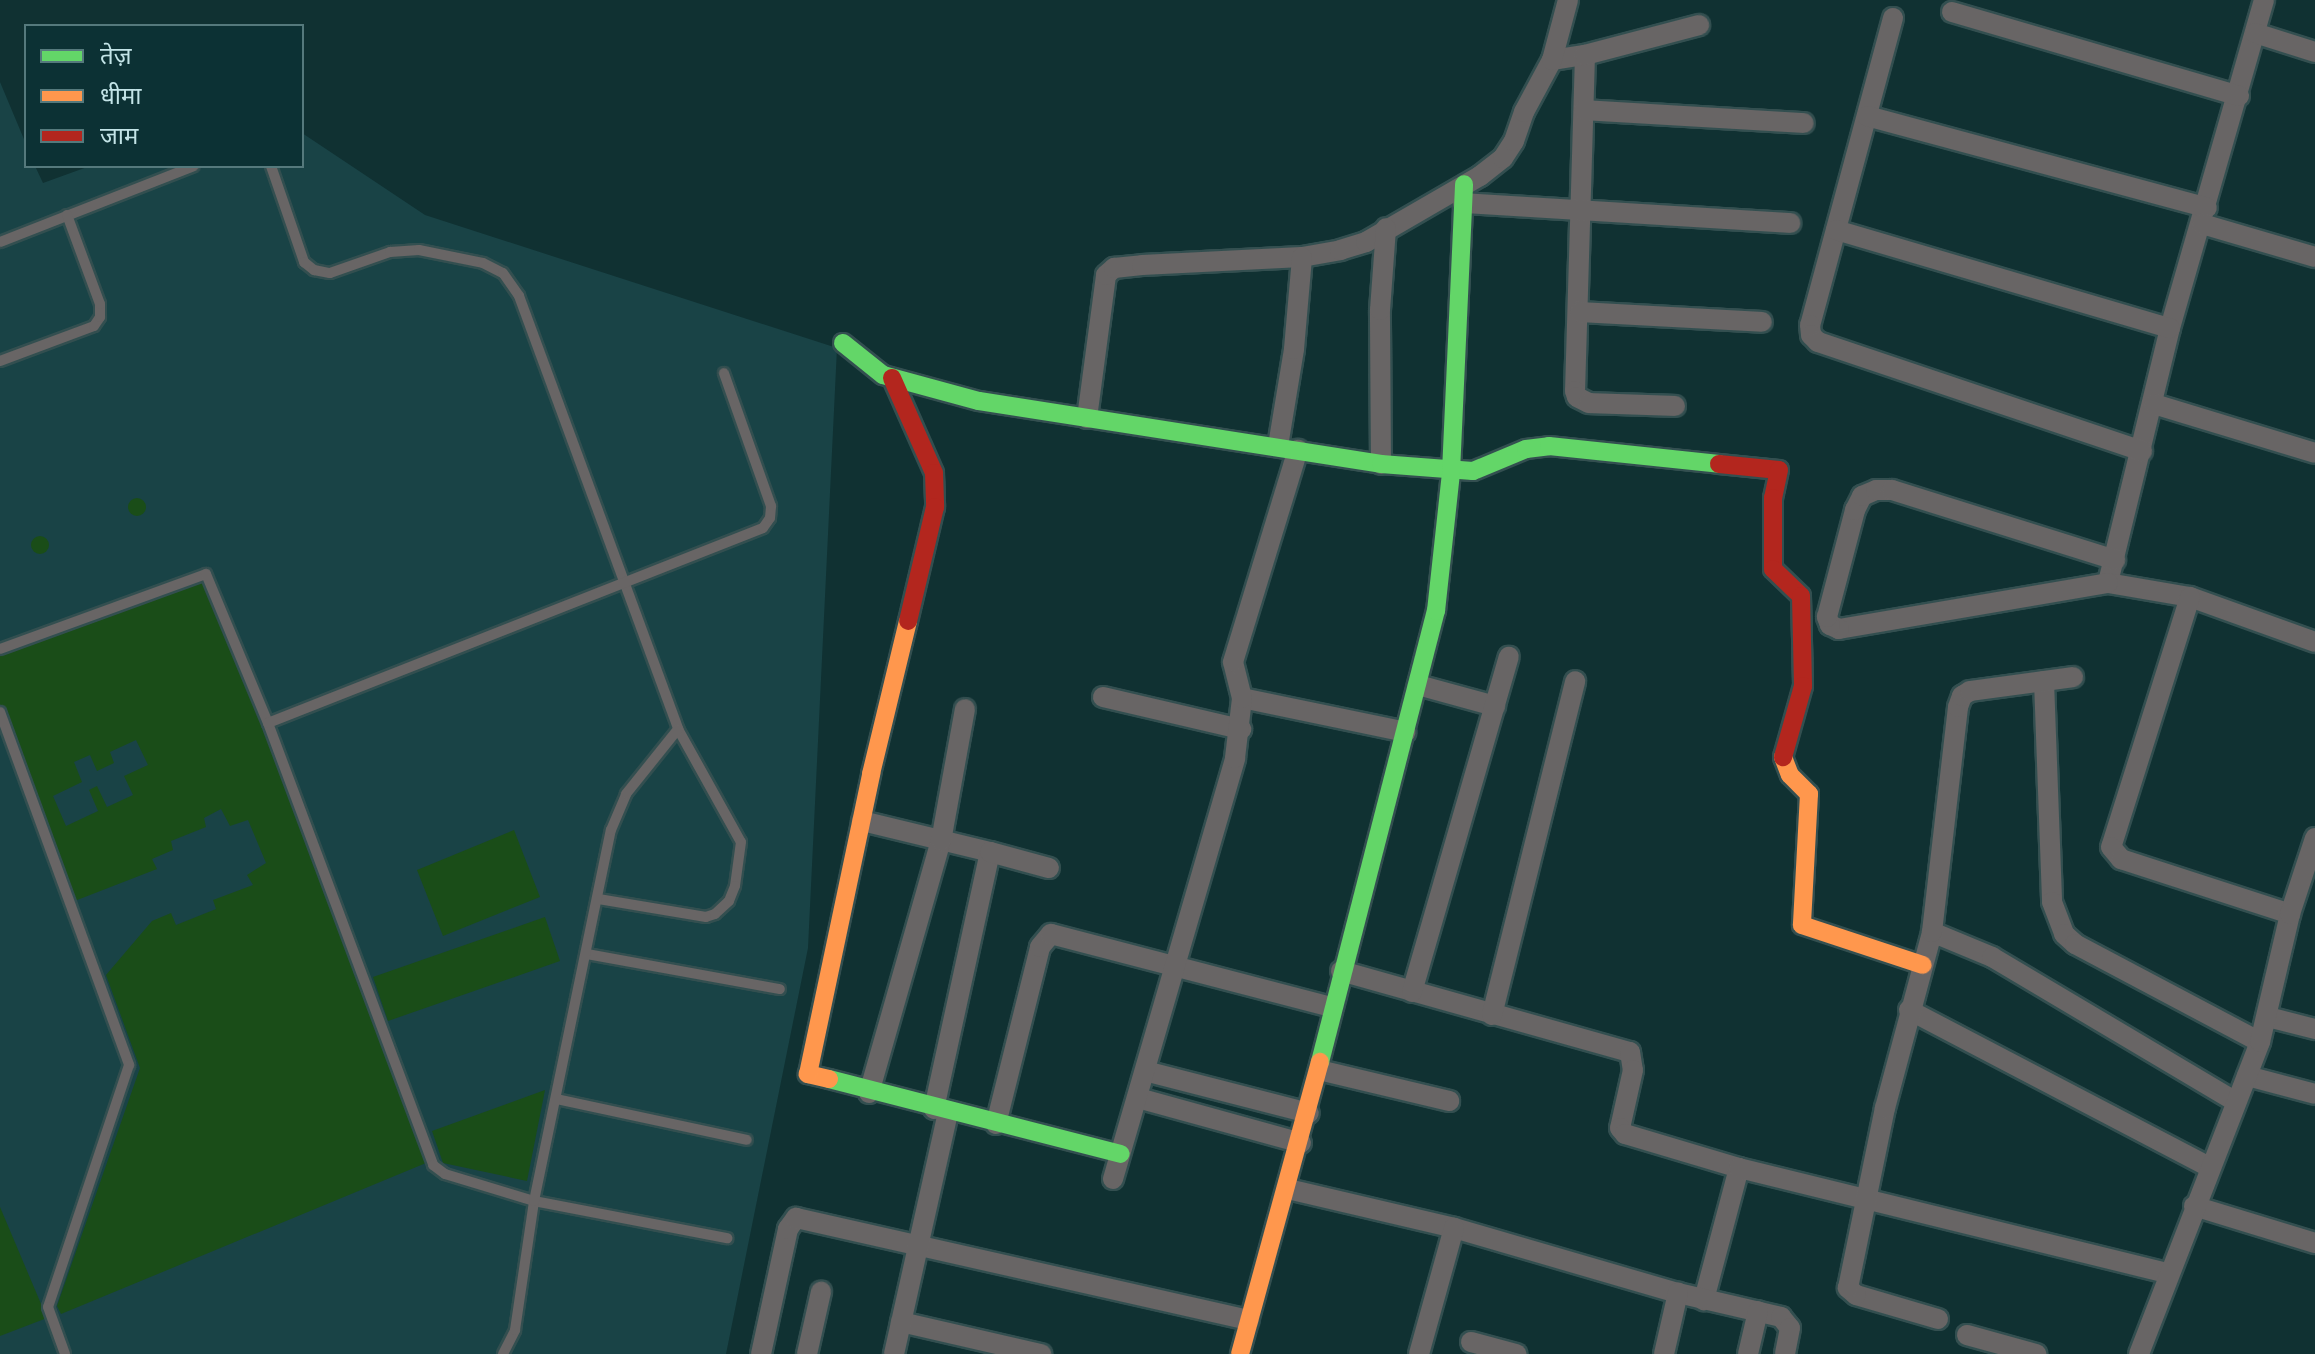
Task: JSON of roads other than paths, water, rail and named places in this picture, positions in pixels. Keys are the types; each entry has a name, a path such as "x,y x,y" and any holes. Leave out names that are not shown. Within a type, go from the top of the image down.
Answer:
{"street":[{"path":"1087,418 1106,275 1114,268 1302,257 1366,242 1386,228 1463,193 1503,158 1552,60 1568,0"},
{"path":"2108,583 2154,404 2170,328 2239,96 2264,0"},
{"path":"1952,12 2239,96"},
{"path":"1893,18 1810,325 1811,335 1818,342 2142,451"},
{"path":"1552,60 1585,55 1699,25"},
{"path":"2255,33 2315,52"},
{"path":"1585,55 1577,397 1589,403 1675,406"},
{"path":"1584,110 1804,123"},
{"path":"1867,116 2204,216 2315,257"},
{"path":"1463,193 1583,211 1790,223"},
{"path":"1240,1354 1309,1113 1341,971 1436,611 1451,472 1463,193"},
{"path":"1381,464 1380,310 1386,228"},
{"path":"1836,230 2170,328"},
{"path":"1278,446 1294,349 1302,257"},
{"path":"1580,312 1762,322"},
{"path":"843,343 873,370 979,401 1381,464 1451,472 1494,465 1526,449 1549,446 1779,470 1773,498 1773,569 1801,596 1803,686 1783,756 1790,775 1809,794 1802,925 1923,965"},
{"path":"892,378 934,473 936,492 808,1074 869,1093 1121,1154"},
{"path":"2154,404 2315,453"},
{"path":"1113,1179 1173,967 1213,841 1241,729 1242,698 1233,662 1298,450"},
{"path":"2115,560 1892,490 1876,490 1862,496 1855,510 1827,617 1830,625 1839,629 2108,583 2190,597 2315,642"},
{"path":"2190,597 2111,847 2121,859 2290,914"},
{"path":"1412,992 1509,657"},
{"path":"1938,1319 1856,1295 1848,1288 1909,1010 1932,932 1962,696 1970,691 2073,677"},
{"path":"1492,1015 1575,681"},
{"path":"2044,681 2052,902 2064,934 2075,944 2260,1042"},
{"path":"1418,685 1495,706"},
{"path":"1103,697 1241,729"},
{"path":"1242,698 1406,732"},
{"path":"869,1093 941,841 965,709"},
{"path":"862,821 1049,868"},
{"path":"2139,1354 2260,1042 2290,914 2315,838"},
{"path":"894,1354 918,1247 990,852"},
{"path":"1932,932 1992,957 2236,1102"},
{"path":"996,1124 1045,938 1059,934 1173,967 1332,1007"},
{"path":"1341,971 1630,1052 1633,1070 1620,1128 1625,1134 1739,1168 1868,1197 2168,1273"},
{"path":"1909,1010 2209,1167"},
{"path":"2268,1017 2315,1029"},
{"path":"1319,1070 1449,1101"},
{"path":"1145,1071 1309,1113"},
{"path":"2247,1076 2315,1094"},
{"path":"1138,1098 1301,1143"},
{"path":"1704,1300 1739,1168"},
{"path":"1288,1189 1454,1228 1678,1293 1758,1311 1789,1322 1785,1354"},
{"path":"2194,1206 2315,1243"},
{"path":"761,1354 791,1221 802,1218 918,1247 1249,1320"},
{"path":"1419,1354 1454,1228"},
{"path":"807,1354 821,1292"},
{"path":"1664,1354 1678,1293"},
{"path":"1748,1354 1758,1311"},
{"path":"901,1322 1041,1354"},
{"path":"1967,1335 2036,1354"},
{"path":"1471,1342 1516,1354"}],"lane":[{"path":"0,242 189,168"},
{"path":"272,168 304,262 314,270 330,273 390,252 419,250 483,263 503,273 519,296 678,729 733,821 741,842 742,857 729,901 722,909 706,917 598,899"},
{"path":"0,361 94,326 100,317 100,304 67,215"},
{"path":"268,723 763,528 770,518 771,506 724,373"},
{"path":"0,649 205,573 268,723 433,1165 445,1174 534,1201 727,1238"},
{"path":"0,712 129,1065 48,1307 65,1354"},
{"path":"503,1354 515,1330 534,1201 618,810 637,779 678,729"},
{"path":"587,954 780,989"},
{"path":"556,1099 747,1140"}]}
